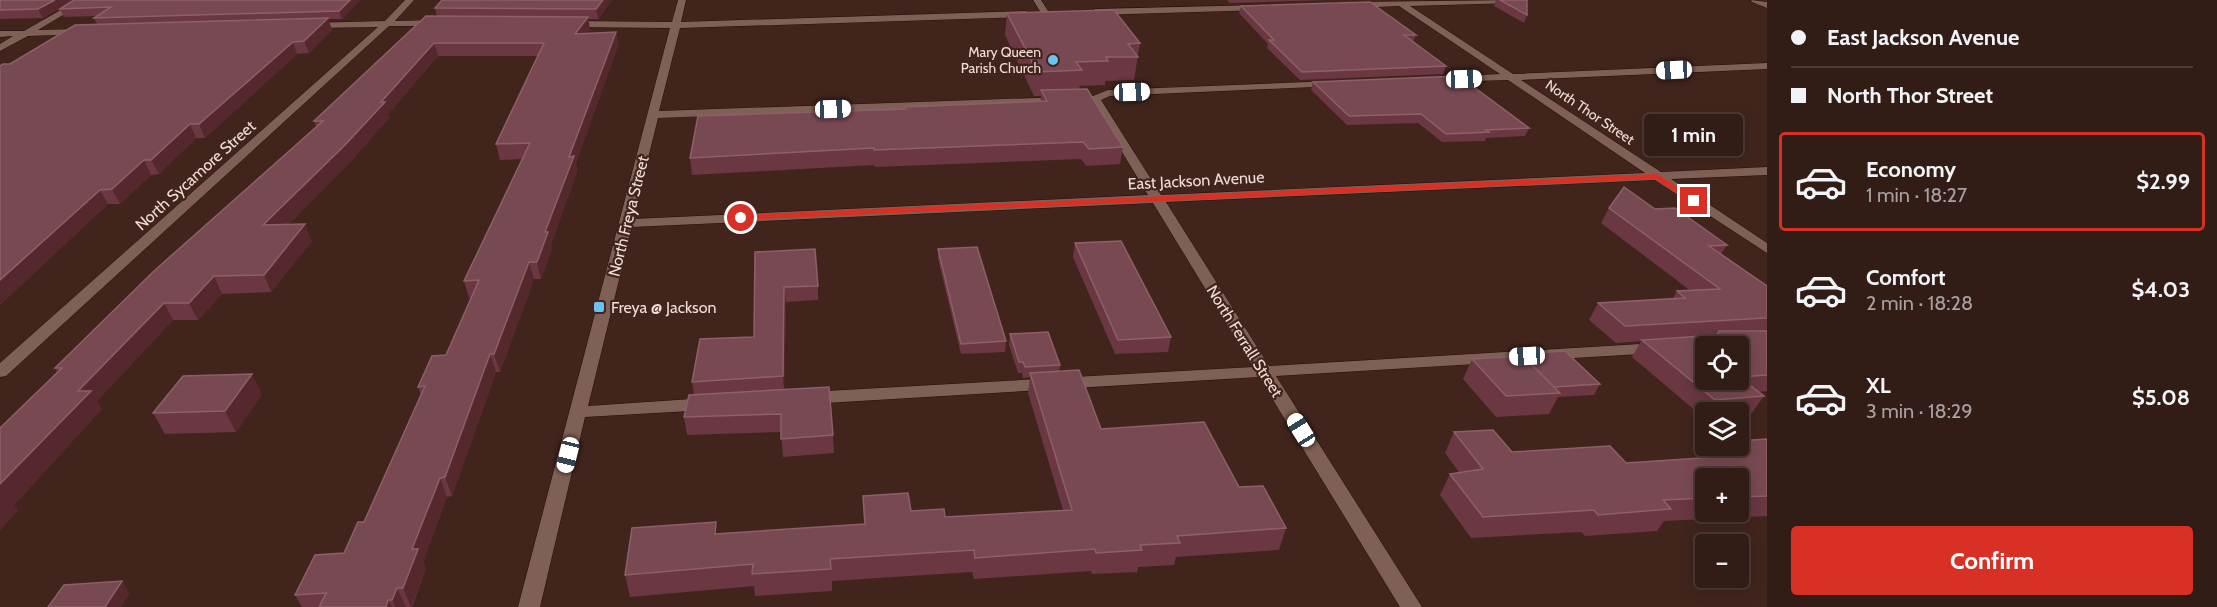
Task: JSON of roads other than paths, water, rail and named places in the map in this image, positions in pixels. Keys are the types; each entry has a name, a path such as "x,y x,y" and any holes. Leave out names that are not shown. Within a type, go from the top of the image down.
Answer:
{"street":[{"path":"0,48 84,0"},
{"name":"North Sycamore Street","path":"0,372 388,23 410,0"},
{"name":"North Freya Street","path":"529,607 682,0"},
{"path":"1037,0 1046,14"},
{"path":"1341,5 1513,0"},
{"path":"1755,0 1767,5"},
{"name":"North Thor Street","path":"1398,2 1767,249"},
{"path":"1081,13 1270,7"},
{"path":"556,24 676,25 1058,14"},
{"path":"307,25 448,23"},
{"path":"0,34 96,31"},
{"path":"1428,81 1767,66"},
{"path":"653,115 1095,99 1108,93 1345,84"},
{"name":"North Ferrall Street","path":"1095,99 1411,607"},
{"name":"East Jackson Avenue","path":"626,223 1767,171"},
{"path":"791,399 1671,347"},
{"path":"579,411 720,403"}],"place":[{"name":"Mary Queen Parish Church","path":"1053,60"},
{"name":"Freya @ Jackson","path":"599,307"}]}
